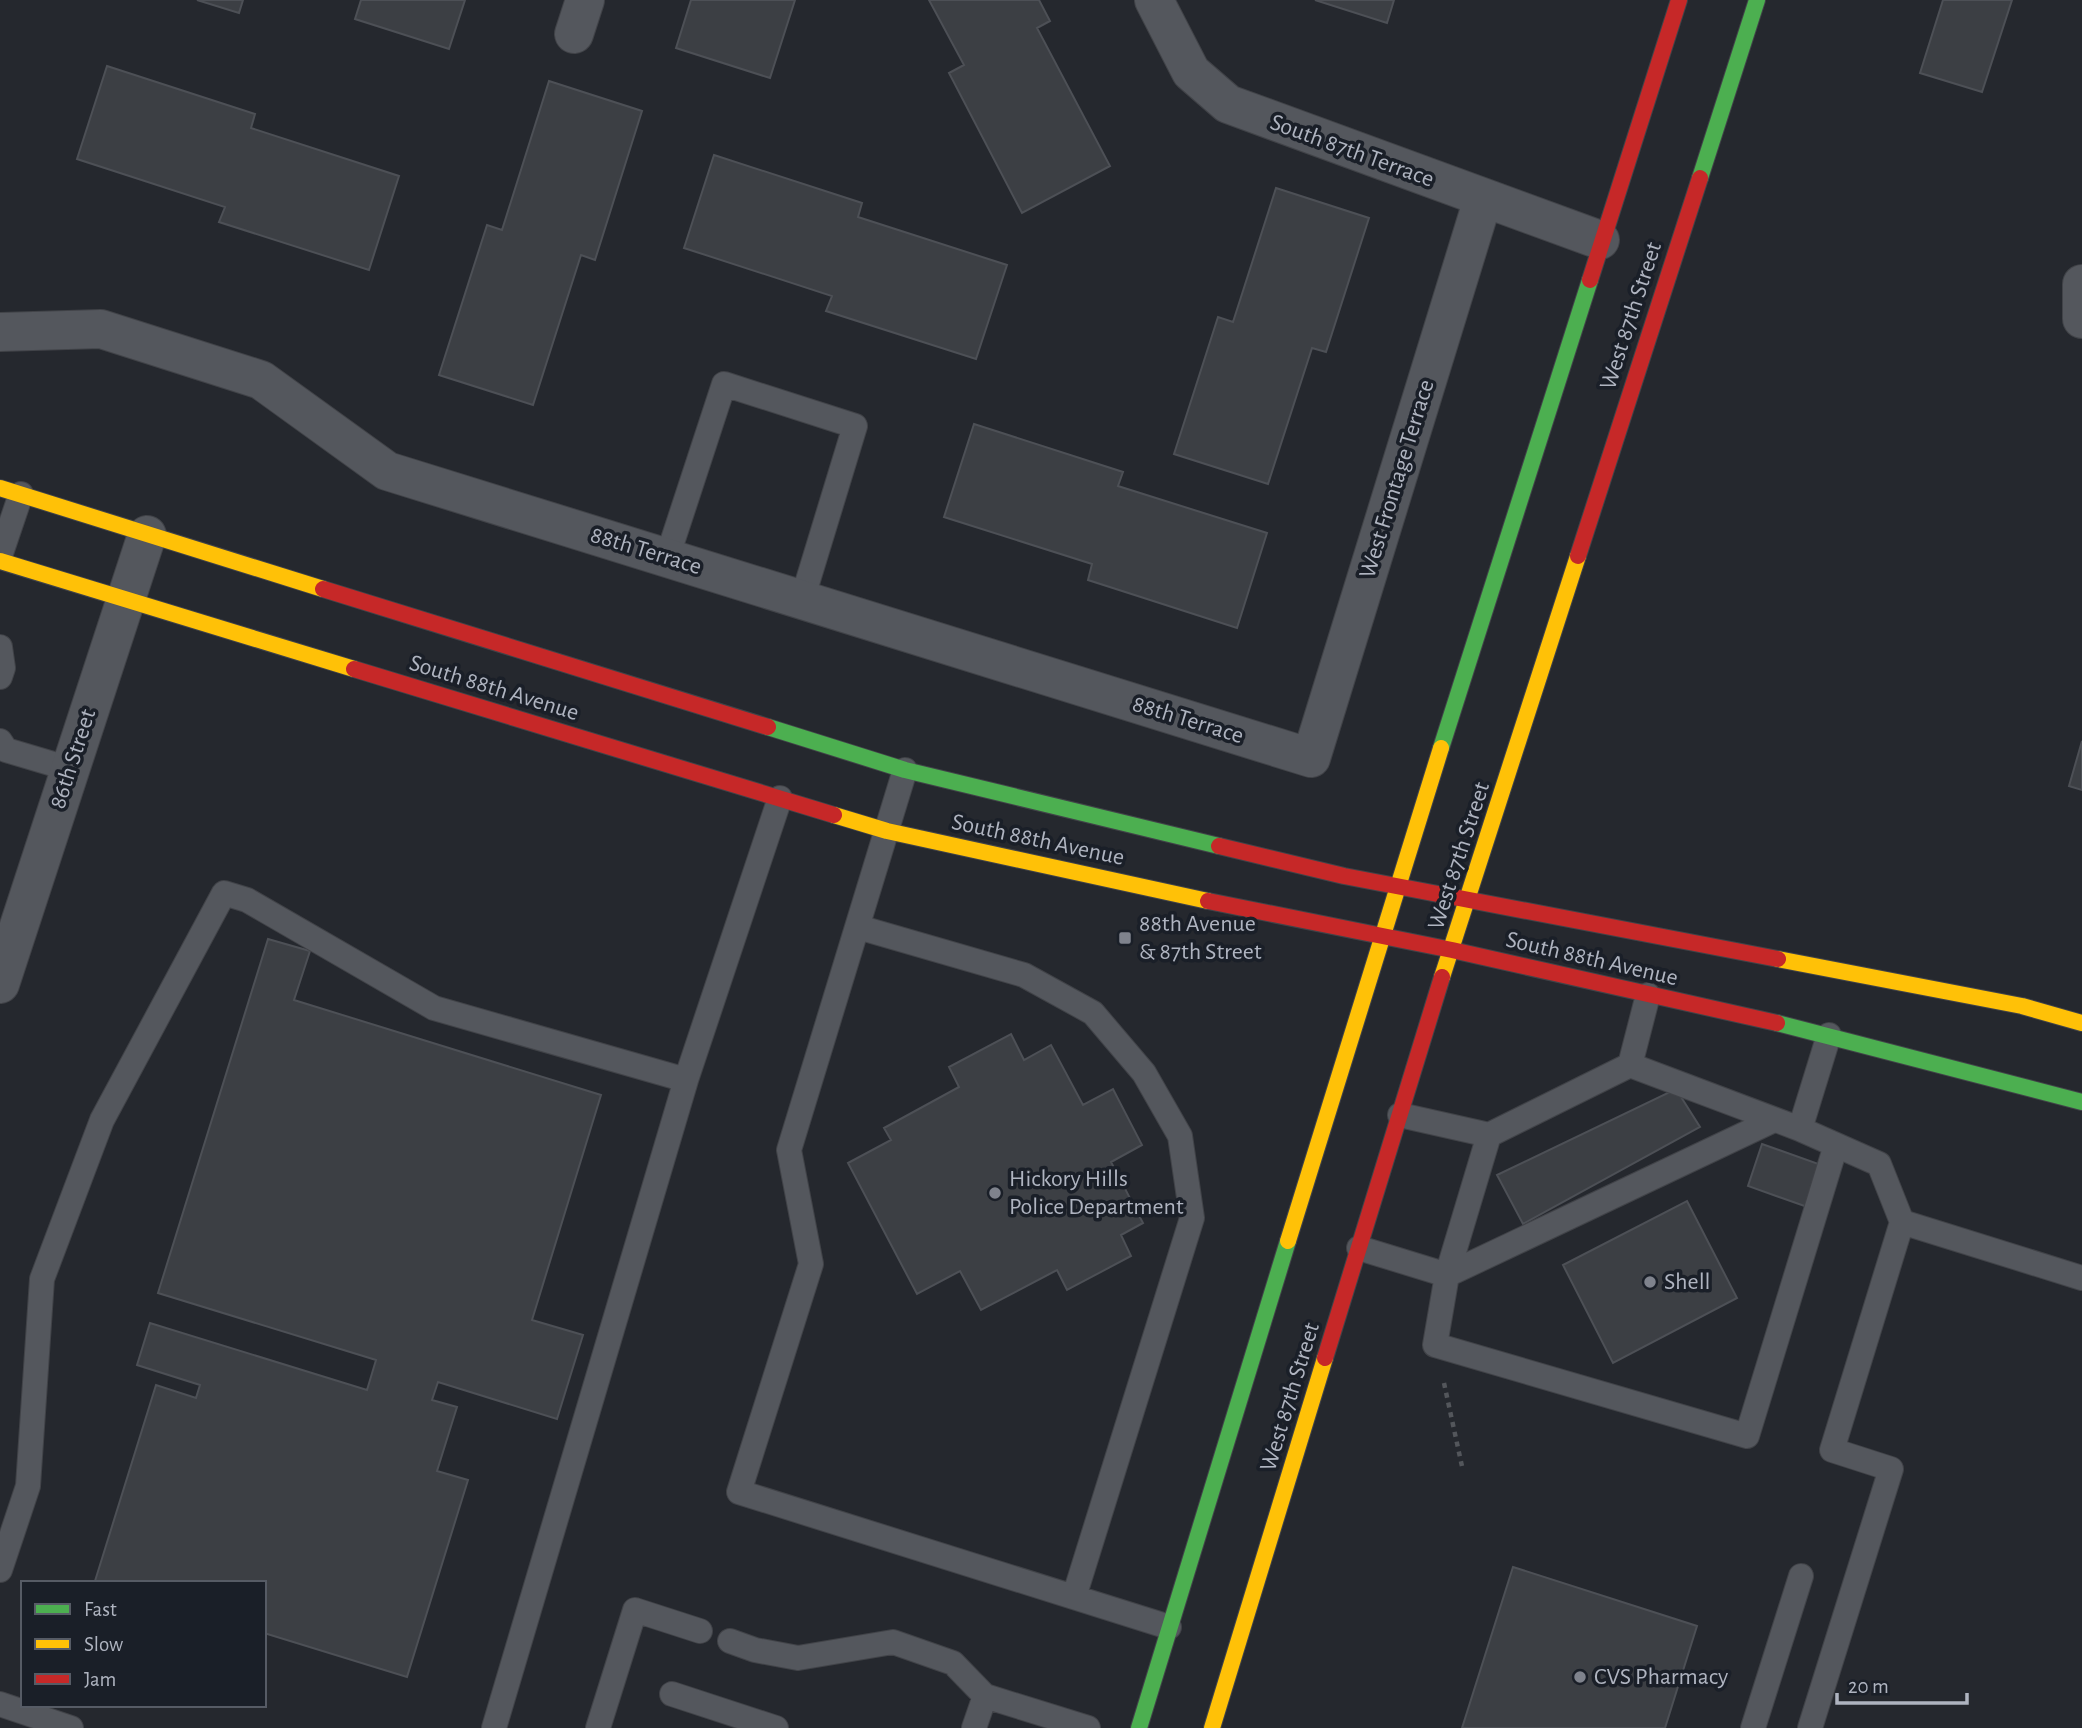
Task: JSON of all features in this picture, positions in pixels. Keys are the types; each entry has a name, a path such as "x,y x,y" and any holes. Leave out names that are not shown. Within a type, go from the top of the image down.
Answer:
{"street":[{"name":"South 87th Terrace","path":"1153,0 1191,72 1228,104 1600,240"},
{"name":"West 87th Street","path":"1139,1728 1397,885 1600,240 1679,0"},
{"name":"West 87th Street","path":"1212,1728 1452,950 1757,0"},
{"name":"West Frontage Terrace","path":"1311,758 1483,199"},
{"path":"2082,284 2082,319"},
{"name":"88th Terrace","path":"0,332 101,329 261,380 387,471 1311,758"},
{"name":"South 88th Avenue","path":"10,491 905,770 1344,876 2022,1006 2082,1023"},
{"name":"86th Street","path":"0,984 146,535"},
{"name":"South 88th Avenue","path":"0,558 125,601 887,831 1334,928 1452,950 1829,1035 2082,1102"}],"lane":[{"path":"667,558 724,384 855,426 802,600"},
{"path":"0,558 10,491"},
{"path":"0,647 3,668 0,677"},
{"path":"0,741 6,750 70,769"},
{"path":"905,770 789,1150 811,1264 739,1492 1170,1627"},
{"path":"494,1728 685,1080 780,799"},
{"path":"0,1570 28,1486 42,1279 102,1119 224,893 247,900 434,1008 685,1080"},
{"path":"858,927 1024,975 1093,1013 1143,1073 1180,1136 1192,1218 1074,1597"},
{"path":"1630,1065 1648,995"},
{"path":"1800,1129 1829,1035"},
{"path":"1400,1115 1489,1135 1630,1065 1800,1129 1879,1164 1902,1222 1832,1450 1891,1469 1810,1728"},
{"path":"1359,1248 1447,1275 1774,1120"},
{"path":"1489,1135 1447,1275 1435,1345 1748,1436 1836,1145"},
{"path":"1902,1222 2082,1278"},
{"path":"1753,1728 1801,1576"},
{"path":"598,1728 635,1610 700,1631"},
{"path":"730,1641 755,1650 798,1658 894,1642 953,1663 985,1696 1088,1728"},
{"path":"672,1695 776,1728"},
{"path":"974,1728 985,1696"},
{"path":"0,1704 71,1728"}],"path":[{"path":"1435,1345 1463,1471"}],"building":[{"path":"197,0 243,0 239,13"},
{"path":"361,0 465,0 449,49 355,19"},
{"path":"691,0 795,0 770,78 676,48"},
{"path":"929,0 1039,0 1050,21 1037,28 1110,166 1022,213 949,73 964,65"},
{"path":"1315,0 1394,0 1387,23"},
{"path":"1943,0 2012,0 1982,92 1920,73"},
{"path":"107,66 255,114 251,128 399,176 369,270 219,222 225,207 77,159"},
{"path":"549,81 642,111 595,260 581,255 533,405 439,375 487,225 502,230"},
{"path":"714,155 862,203 858,217 1007,265 976,359 826,311 832,296 684,248"},
{"path":"1276,188 1369,218 1326,352 1312,348 1268,484 1174,454 1218,317 1233,322"},
{"path":"974,424 1123,472 1118,486 1267,533 1237,628 1088,580 1092,564 944,517"},
{"path":"2082,741 2082,790 2069,786"},
{"path":"268,939 310,951 294,1000 601,1095 532,1320 583,1335 557,1419 438,1382 432,1400 457,1407 437,1471 468,1480 407,1677 266,1634 266,1581 95,1581 156,1385 196,1398 200,1385 137,1365 150,1323 367,1390 376,1360 158,1293"},
{"name":"Hickory Hills Police Department","path":"1011,1034 1024,1060 1051,1045 1083,1105 1113,1089 1142,1145 1111,1162 1143,1223 1121,1235 1131,1256 1067,1290 1057,1270 981,1310 960,1271 917,1294 848,1163 891,1140 884,1128 959,1087 949,1067"},
{"path":"1676,1089 1700,1127 1523,1224 1497,1175"},
{"path":"1762,1144 1827,1167 1813,1209 1748,1186"},
{"name":"Shell","path":"1687,1201 1737,1298 1613,1363 1563,1265"},
{"name":"CVS Pharmacy","path":"1513,1567 1697,1626 1665,1728 1462,1728"}],"traffic: fast":[{"path":"1700,178 1757,0"},
{"path":"1441,748 1590,280"},
{"path":"768,727 905,770 1219,846"},
{"path":"1777,1023 2082,1102"},
{"path":"1139,1728 1288,1241"}],"traffic: slow":[{"path":"0,488 323,589"},
{"path":"1442,977 1578,556"},
{"path":"0,561 354,669"},
{"path":"1288,1241 1441,748"},
{"path":"834,815 887,831 1208,901"},
{"path":"1778,959 2022,1006 2082,1023"},
{"path":"1212,1728 1325,1358"}],"traffic: jam":[{"path":"1590,280 1679,0"},
{"path":"1578,556 1700,178"},
{"path":"323,589 768,727"},
{"path":"354,669 834,815"},
{"path":"1219,846 1344,876 1778,959"},
{"path":"1208,901 1452,950 1777,1023"},
{"path":"1325,1358 1442,977"}],"place":[{"name":"88th Avenue & 87th Street","path":"1125,938"},
{"name":"Hickory Hills Police Department","path":"995,1193"},
{"name":"Shell","path":"1650,1282"},
{"name":"CVS Pharmacy","path":"1580,1677"}]}
